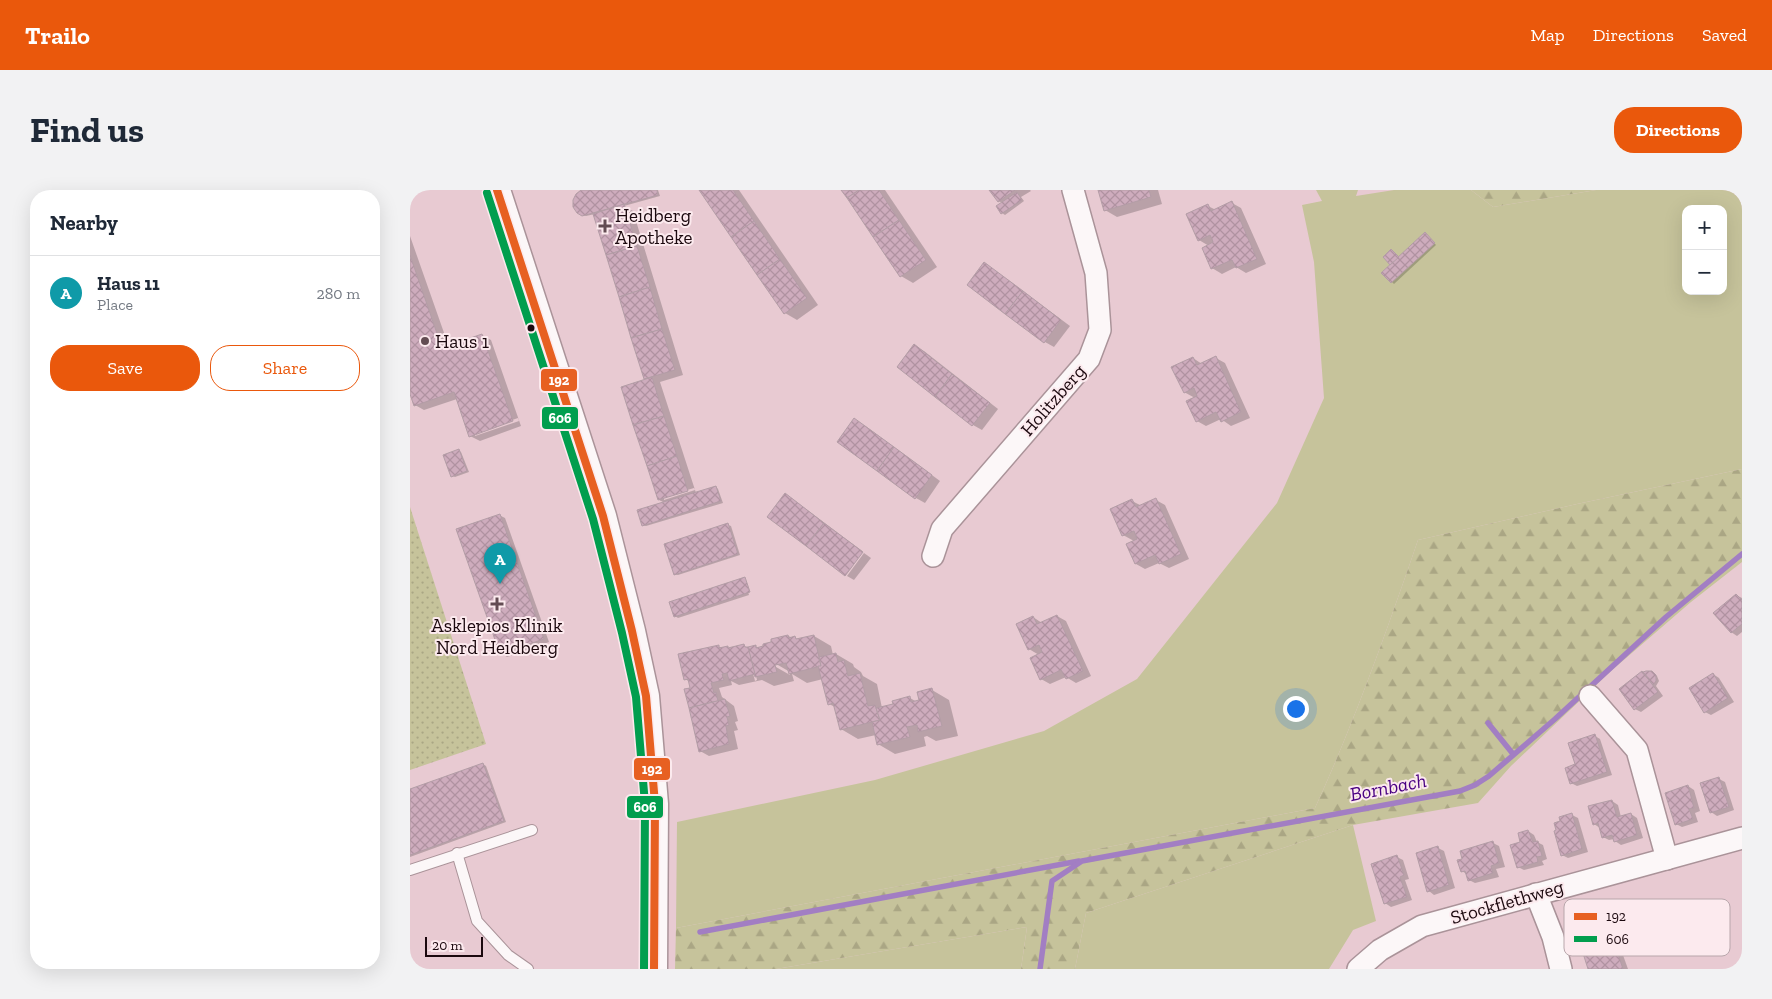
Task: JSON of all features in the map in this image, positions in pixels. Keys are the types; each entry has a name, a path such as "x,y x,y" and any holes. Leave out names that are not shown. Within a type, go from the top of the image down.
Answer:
{"street":[{"name":"Holitzberg","path":"933,556 942,529 1089,359 1100,330 1096,273 1073,190"},
{"path":"500,191 603,516 644,687 655,804 654,969"},
{"path":"1590,696 1638,750 1667,858"},
{"name":"Stockflethweg","path":"1358,969 1380,950 1422,926 1742,838"},
{"path":"1536,894 1552,937 1561,969"}],"lane":[{"path":"410,870 532,830"},
{"path":"457,854 477,921 508,955 528,969"}],"green space":[{"path":"1316,190 1358,190 1356,196 1394,190 1471,190 1493,207 1596,190 1740,190 1742,203 1742,469 1418,540 1357,709 1315,808 676,928 677,822 875,780 1044,731 1137,679 1277,503 1324,398 1314,262 1302,205 1322,201"},
{"path":"1471,190 1596,190 1493,207"},
{"path":"1742,469 1742,562 1691,602 1611,671 1511,766 1478,803 1353,825 1086,913 1075,969 1021,969 1027,927 776,969 675,969 676,928 1315,808 1357,709 1418,540"},
{"path":"410,507 486,744 410,770"},
{"path":"1353,825 1376,921 1353,930 1329,969 1075,969 1086,913"},
{"path":"1027,927 1021,969 776,969"}],"building":[{"path":"581,190 657,190 658,195 582,216 573,207 573,200"},
{"path":"699,190 733,190 754,221 731,237"},
{"path":"841,190 859,190 847,198"},
{"path":"859,190 879,190 899,220 873,237 847,198"},
{"path":"989,190 1015,190 998,202"},
{"path":"1098,190 1149,190 1151,197 1104,211"},
{"path":"1017,192 1022,200 1001,214 996,206"},
{"path":"1232,201 1257,259 1236,268 1232,260 1211,269 1202,248 1213,242 1212,239 1210,235 1198,241 1186,214 1208,204 1211,211"},
{"path":"624,204 637,246 606,255 593,214"},
{"path":"899,220 926,260 900,277 873,237"},
{"path":"754,221 780,259 757,275 731,237"},
{"path":"1425,232 1435,243 1391,283 1381,273"},
{"path":"637,246 650,287 619,297 606,255"},
{"path":"1391,249 1399,257 1390,265 1383,257"},
{"name":"Haus 1","path":"410,255 442,348 482,334 513,421 469,437 454,392 414,406 410,394"},
{"path":"780,259 807,298 784,314 757,275"},
{"path":"984,262 1023,291 1005,314 967,285"},
{"path":"650,287 662,329 631,338 619,297"},
{"path":"1023,291 1061,320 1044,343 1005,314"},
{"path":"662,329 675,370 644,379 631,338"},
{"path":"914,344 952,374 935,397 897,367"},
{"path":"1216,356 1241,412 1221,422 1216,412 1196,422 1186,401 1197,396 1194,388 1184,393 1171,367 1193,357 1197,365"},
{"path":"952,374 990,403 972,426 935,397"},
{"path":"652,377 664,416 633,425 621,387"},
{"path":"664,416 677,456 647,466 633,425"},
{"path":"854,418 894,447 877,471 837,442"},
{"path":"894,447 932,475 915,499 877,471"},
{"path":"459,449 467,471 451,477 443,455"},
{"path":"677,456 688,491 658,500 647,466"},
{"path":"716,486 721,501 642,526 637,510"},
{"path":"785,493 824,523 806,546 767,517"},
{"path":"1156,498 1181,554 1159,564 1155,555 1135,564 1126,544 1137,539 1134,531 1122,536 1110,509 1132,499 1136,507"},
{"path":"500,514 544,639 500,654 456,529"},
{"path":"728,523 738,554 674,575 664,544"},
{"path":"824,523 863,552 845,576 806,546"},
{"path":"745,577 750,592 674,617 669,602"},
{"path":"1736,594 1742,600 1742,624 1731,633 1713,613"},
{"path":"1057,615 1083,671 1066,679 1061,670 1040,680 1030,658 1042,652 1039,645 1028,650 1016,624 1033,616 1037,624"},
{"path":"788,635 789,638 795,636 796,639 814,635 821,666 789,674 786,663 775,665 777,672 755,677 748,647 756,645 756,648 763,646 763,644 771,642 771,639"},
{"path":"744,644 745,647 748,647 755,674 729,681 727,673 722,674 724,680 711,683 718,701 689,708 684,689 690,688 688,679 684,680 678,654 719,645 719,648 728,646 728,648"},
{"path":"836,653 838,662 844,660 848,676 860,673 868,706 875,705 880,720 840,730 833,703 828,705 818,666 821,666 819,657"},
{"path":"1642,671 1658,692 1634,710 1619,689"},
{"path":"1652,671 1656,675 1656,681 1653,685 1643,672"},
{"path":"1713,673 1728,698 1704,713 1689,688"},
{"path":"932,688 942,726 918,732 917,725 907,727 910,737 877,745 872,722 880,720 876,708 893,704 892,701 910,696 911,702 919,700 917,692"},
{"path":"725,699 730,716 727,717 729,725 726,726 729,744 699,752 689,708"},
{"path":"1595,734 1607,772 1570,784 1565,768 1575,764 1568,743"},
{"path":"483,763 504,821 410,855 410,789"},
{"path":"1719,777 1729,807 1710,813 1700,783"},
{"path":"1688,785 1694,808 1689,809 1693,819 1675,825 1665,793"},
{"path":"1612,800 1617,817 1631,813 1637,835 1614,842 1612,835 1602,838 1598,823 1593,825 1588,806"},
{"path":"1572,813 1582,849 1561,856 1554,831 1556,830 1554,823 1560,821 1559,817"},
{"path":"1528,830 1533,842 1538,841 1542,856 1537,857 1538,862 1517,868 1510,845 1520,842 1518,833"},
{"path":"1493,841 1499,863 1491,866 1493,873 1468,881 1465,871 1461,872 1457,860 1462,859 1460,851"},
{"path":"1438,846 1449,885 1427,892 1416,853"},
{"path":"1397,855 1404,875 1400,877 1407,897 1384,904 1371,864"},
{"path":"1584,956 1619,956 1623,969 1588,969"}],"waterway":[{"name":"Bornbach","path":"1040,969 1052,881 1082,861 1460,791 1475,785 1489,776 1555,719 1666,617 1742,554"},
{"path":"1488,723 1513,754"},
{"path":"700,932 1079,861"}],"transit line":[{"name":"192","path":"497,190 603,516 646,696 655,804 654,969"},
{"name":"606","path":"487,193 593,519 636,697 645,804 644,969"}],"place":[{"name":"Heidberg Apotheke","path":"605,226"},
{"name":"Haus 1","path":"425,341"},
{"name":"Haus 11","path":"500,584"},
{"name":"Asklepios Klinik Nord Heidberg","path":"497,604"}]}
